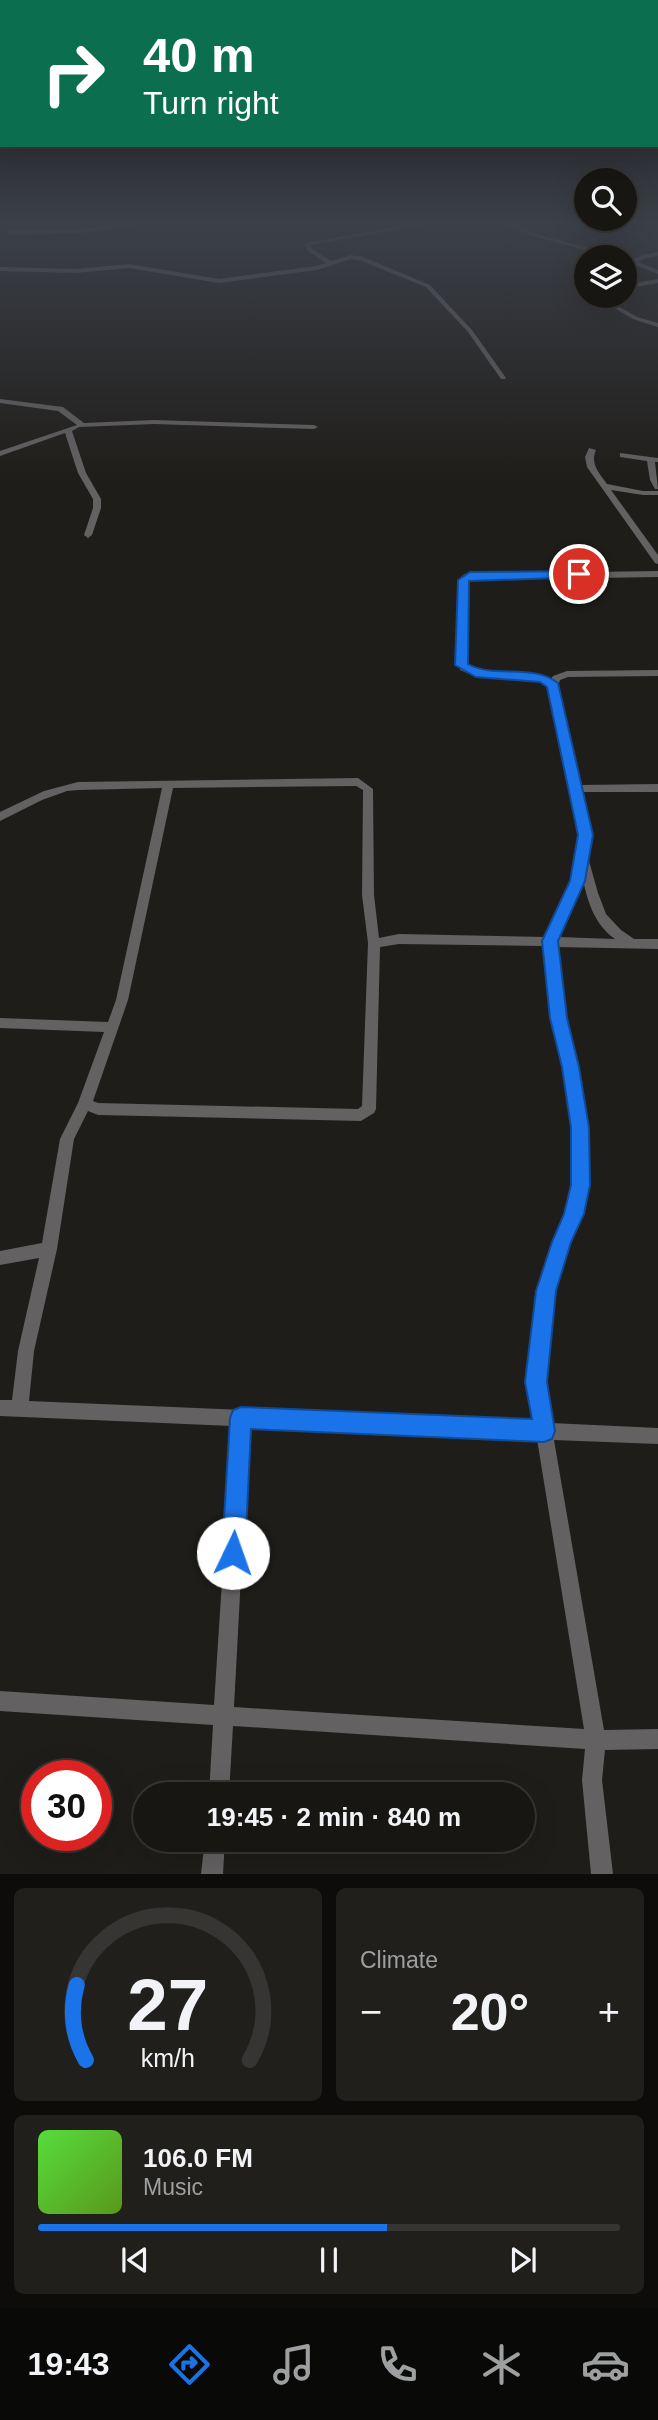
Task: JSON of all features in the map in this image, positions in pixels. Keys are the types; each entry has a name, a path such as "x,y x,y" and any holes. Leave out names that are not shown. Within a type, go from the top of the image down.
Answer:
{"street":[{"path":"449,308 470,331 503,378"},
{"path":"619,308 658,326"},
{"path":"0,401 53,407 82,425"},
{"path":"0,454 82,425 154,422 314,427"},
{"path":"68,430 82,473 96,499 97,508 88,534"},
{"path":"592,450 589,457 591,467 658,561"},
{"path":"623,456 655,459 654,480 658,487"},
{"path":"603,486 647,494 658,493"},
{"path":"602,1874 592,1780 596,1740 536,1382 546,1291 561,1242 574,1214 581,1185 580,1128 571,1067 558,1018 550,941 577,881 585,835 553,686 543,678 476,674 463,667 465,577 658,574"},
{"path":"553,686 560,675 658,673"},
{"path":"0,817 58,789 168,784 358,782 368,789 369,905 374,943 369,1109 361,1115 99,1108 85,1104"},
{"path":"20,1407 26,1350 49,1249 67,1139 85,1104 122,1000 168,784"},
{"path":"575,789 658,788"},
{"path":"582,852 601,917 614,934 631,942"},
{"path":"374,943 398,939 658,944"},
{"path":"0,1023 113,1027"},
{"path":"0,1258 49,1249"},
{"path":"0,1408 658,1436"},
{"path":"220,1782 241,1418"},
{"path":"0,1701 596,1740 658,1739"},
{"path":"212,1874 214,1852"}],"route":[{"path":"233,1553 241,1418 544,1431 536,1382 546,1291 561,1242 574,1214 581,1185 580,1128 571,1067 558,1018 550,941 559,927 577,881 585,835 553,686 543,678 470,673 461,665 464,580 470,576 579,574"}]}
